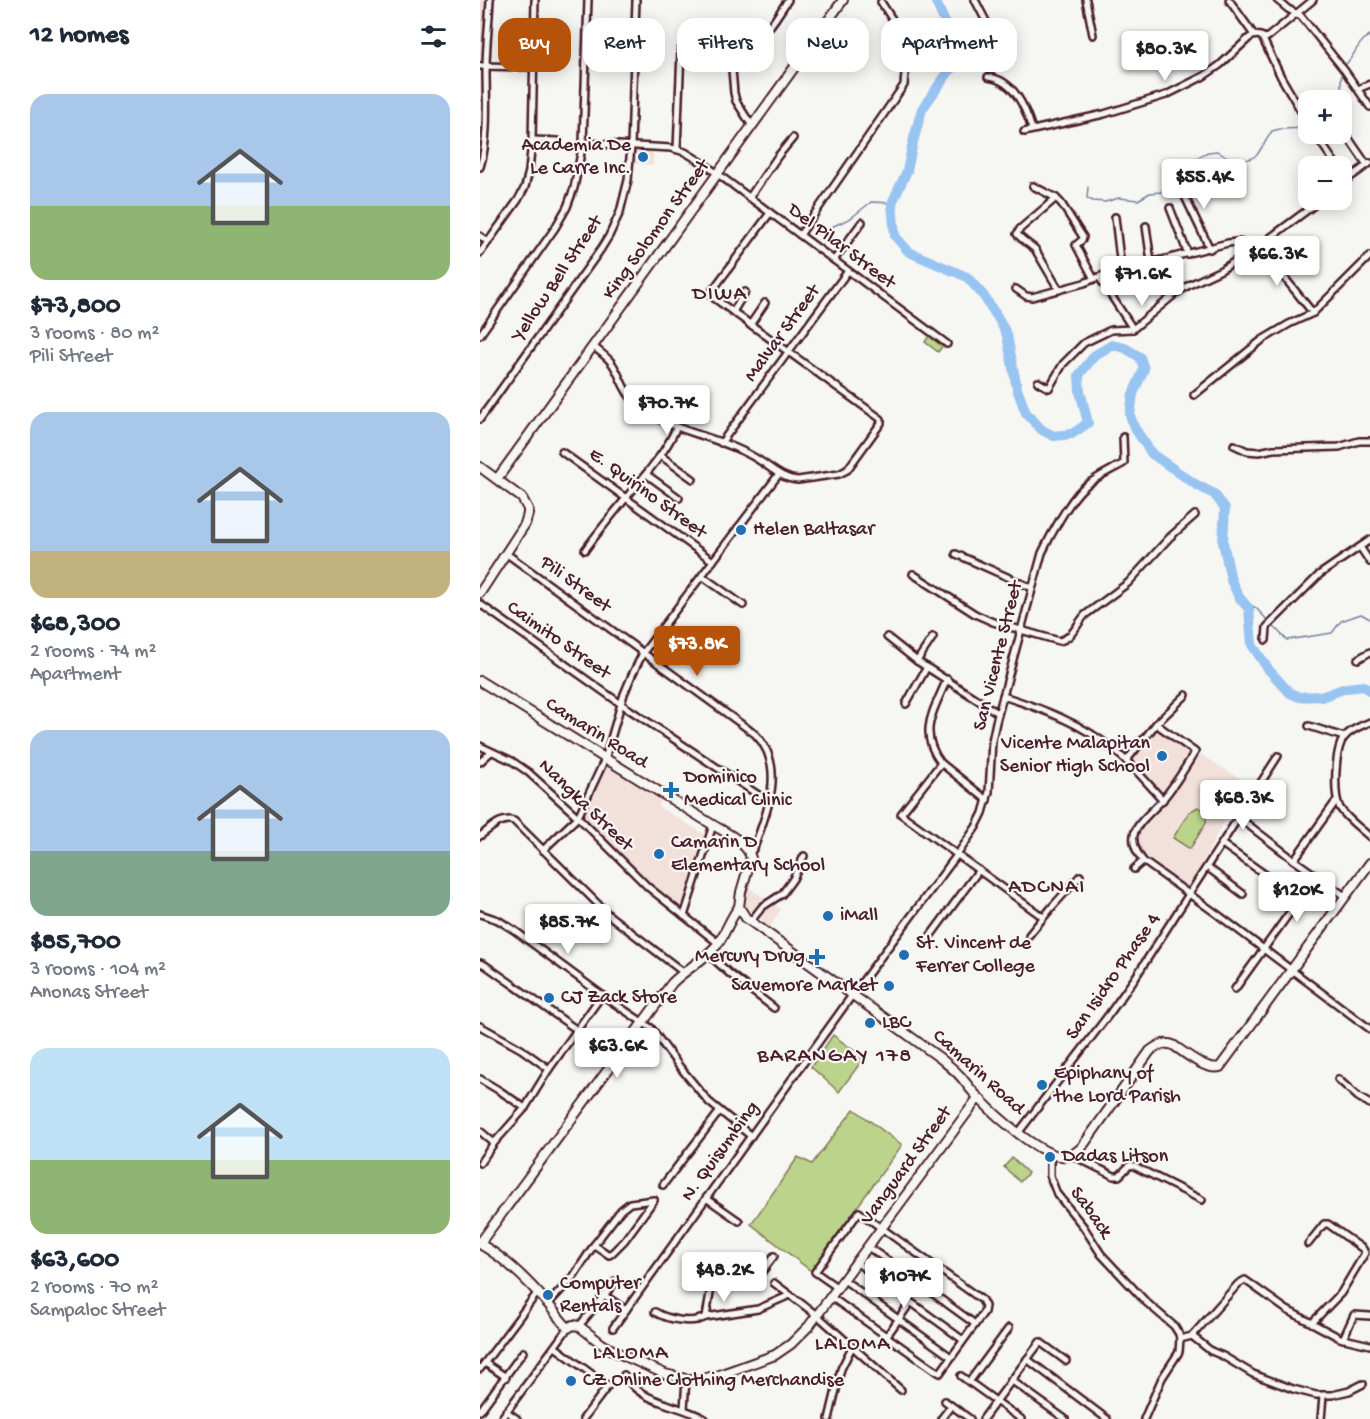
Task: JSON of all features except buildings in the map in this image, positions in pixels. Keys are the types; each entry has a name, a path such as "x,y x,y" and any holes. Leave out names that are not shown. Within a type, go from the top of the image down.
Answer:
{"street":[{"path":"480,167 486,124 483,66 490,0"},
{"path":"535,0 535,18"},
{"path":"480,335 566,209 574,188 584,143 588,0"},
{"name":"Yellow Bell Street","path":"480,419 609,236 625,196 631,146 636,0"},
{"path":"774,19 788,0"},
{"name":"King Solomon Street","path":"497,479 843,0"},
{"path":"975,0 984,18"},
{"path":"1086,0 1093,35"},
{"path":"1229,0 1254,35"},
{"path":"1277,0 1300,16 1309,26 1346,70 1370,106"},
{"path":"1024,132 1097,116 1166,95 1204,76 1254,35 1266,38 1313,0"},
{"path":"800,235 904,85 907,49 899,30 881,2"},
{"path":"1263,36 1281,77 1298,106"},
{"path":"483,66 498,67"},
{"path":"480,253 525,187 532,140 534,72"},
{"path":"584,143 677,149 680,72"},
{"path":"732,72 736,101 752,126"},
{"path":"988,78 995,78 1008,85 1028,115 1032,129"},
{"path":"1358,89 1370,84"},
{"path":"750,198 793,138"},
{"path":"532,140 558,141"},
{"path":"1352,143 1368,164 1352,175"},
{"name":"Del Pilar Street","path":"677,149 694,157 947,344"},
{"path":"1178,182 1210,249"},
{"path":"1033,186 1056,198 1063,205 1083,237 1076,245 1096,278 1133,329"},
{"path":"1056,198 1017,234 1035,249 1059,290"},
{"path":"1170,208 1188,254"},
{"path":"1038,382 1048,389 1063,364 1084,344 1111,330 1133,329 1175,294 1221,270 1259,246 1308,210"},
{"path":"594,347 613,364 622,386 635,402 652,415 676,428 749,454 786,478 798,480 843,472 854,462 882,421 711,295 770,213"},
{"path":"1115,217 1121,268"},
{"path":"834,261 862,222"},
{"path":"1146,226 1151,262"},
{"path":"480,237 488,242"},
{"path":"1016,289 1032,297 1121,268 1237,242 1259,246 1313,313"},
{"path":"1194,395 1262,340 1313,313 1370,256"},
{"name":"Malvar Street","path":"721,443 848,271"},
{"path":"733,312 745,292"},
{"path":"750,324 765,303"},
{"path":"585,550 661,456 676,428"},
{"name":"San Vicente Street","path":"853,994 957,855 980,820 987,801 991,775 992,741 998,713 1042,554 1077,495 1088,484 1124,463 1123,437"},
{"path":"1234,445 1247,451 1259,452 1274,448 1339,447 1359,441 1370,441"},
{"name":"E. Quirino Street","path":"562,452 713,561"},
{"path":"661,456 693,479"},
{"path":"480,467 522,498 528,509 525,524 480,593"},
{"path":"646,474 679,498"},
{"path":"543,850 578,818 605,759 621,704 643,653 779,474"},
{"path":"913,574 985,619 1059,641 1067,639 1085,615 1128,583 1170,537 1195,515"},
{"path":"1266,640 1267,627 1301,592 1320,574 1370,540"},
{"path":"1360,547 1370,562"},
{"name":"Pili Street","path":"507,554 762,741 771,758 772,780 769,802 754,848 750,853"},
{"path":"956,554 1007,579 1032,588"},
{"path":"702,576 742,605"},
{"name":"Caimito Street","path":"480,604 621,704 769,802"},
{"path":"887,637 916,661 998,713"},
{"path":"916,661 933,638"},
{"path":"1358,659 1370,652"},
{"path":"906,704 927,666"},
{"path":"947,679 929,721 927,731 929,741 935,756 941,763 987,801"},
{"name":"Camarin Road","path":"480,681 712,825 744,846 750,853"},
{"path":"1126,761 1156,724 1186,695"},
{"path":"1003,696 1065,718 1106,743 1163,800"},
{"path":"1370,722 1357,728 1341,742 1338,753 1336,793 1337,801 1345,814 1370,837"},
{"path":"1156,724 1195,752 1163,800 1134,832 1133,842 1138,854 1143,861 1370,1029"},
{"path":"1309,726 1344,737"},
{"name":"Nangka Street","path":"480,746 521,766 648,887 718,943"},
{"path":"480,762 491,752"},
{"name":"San Isidro Phase 4","path":"1019,1132 1122,996 1278,756"},
{"path":"941,763 901,814 1043,917"},
{"path":"1294,860 1337,801"},
{"path":"1238,816 1345,896"},
{"path":"480,836 503,820 514,821 610,916 683,972"},
{"path":"684,916 712,825"},
{"path":"1222,844 1277,883"},
{"path":"568,1328 538,1292 500,1257 480,1244 672,983 718,943 739,907 750,863 750,853"},
{"path":"751,921 762,907 782,894 793,879 804,856"},
{"path":"1134,869 1143,861"},
{"path":"1052,1155 1072,1155 1086,1143 1150,1051 1160,1045 1167,1043 1173,1045 1205,1066 1220,1067 1370,863"},
{"path":"1207,867 1243,894"},
{"path":"931,934 979,870"},
{"path":"1029,935 1080,876"},
{"path":"1235,989 1316,876"},
{"name":"Camarin Road","path":"739,907 751,921 949,1065 978,1098 1039,1148 1052,1155"},
{"path":"480,914 498,920 514,930 651,1028 709,1102 751,1136"},
{"path":"708,954 774,1008"},
{"path":"480,963 577,1030"},
{"name":"N. Quisumbing","path":"613,1328 853,994"},
{"path":"480,1163 494,1143 525,1108 549,1069 602,995"},
{"path":"480,1026 521,1049 549,1069"},
{"path":"480,1079 525,1108"},
{"path":"1338,1079 1358,1097 1370,1104"},
{"name":"Vanguard Street","path":"579,1326 616,1352 665,1374 686,1379 702,1379 719,1375 775,1355 791,1344 818,1316 978,1098"},
{"path":"663,1185 720,1111"},
{"path":"480,1131 494,1143"},
{"name":"Saback","path":"1052,1155 1050,1176 1057,1194 1083,1226 1101,1254 1146,1302 1173,1326 1180,1339"},
{"path":"1072,1155 1114,1176 1119,1176 1130,1165 1134,1166 1202,1200"},
{"path":"706,1198 739,1221"},
{"path":"548,1304 573,1277 594,1245 625,1206 635,1202 654,1200 624,1241 611,1254 609,1255 594,1245"},
{"path":"831,1297 938,1372 942,1371 984,1312 985,1306 982,1300 859,1212 815,1272 838,1288"},
{"path":"1308,1244 1324,1224 1328,1224 1363,1249 1365,1253 1341,1293 1312,1323"},
{"path":"868,1247 911,1277"},
{"path":"686,1272 712,1281 752,1280 774,1256"},
{"path":"856,1262 899,1294"},
{"path":"936,1268 924,1286 975,1323"},
{"path":"844,1280 951,1357"},
{"path":"1143,1419 1162,1378 1179,1352 1180,1339 1192,1336 1238,1284 1245,1280 1287,1310 1343,1339 1370,1345"},
{"path":"501,1419 568,1328 573,1325 579,1326 616,1281"},
{"path":"706,1317 712,1281"},
{"path":"774,1283 818,1316 901,1390"},
{"path":"480,1369 538,1292"},
{"path":"604,1295 626,1310"},
{"path":"655,1312 662,1317 684,1320 703,1319 758,1309 790,1295"},
{"path":"886,1336 911,1303 963,1340"},
{"path":"1343,1339 1354,1315 1370,1316"},
{"path":"969,1382 1009,1328"},
{"path":"1192,1336 1210,1351 1253,1374 1293,1389 1323,1396 1349,1391 1363,1384"},
{"path":"983,1419 1040,1342 1066,1361"},
{"path":"555,1347 608,1386 583,1419"},
{"path":"829,1419 842,1369 852,1347"},
{"path":"480,1411 523,1352"},
{"path":"1027,1359 1107,1419"},
{"path":"485,1363 506,1377"},
{"path":"624,1375 642,1393 705,1419"},
{"path":"961,1376 1021,1419"},
{"path":"684,1409 686,1379"},
{"path":"1011,1380 1065,1419"},
{"path":"1320,1419 1323,1396"},
{"path":"945,1401 970,1419"},
{"path":"942,1419 951,1406"},
{"path":"507,1411 517,1419"}],"shaded area":[{"path":"480,0 488,0 485,61 480,61"},
{"name":"Academia De Le Carre Inc.","path":"633,149 653,150 653,165 632,163"},
{"name":"Vicente Malapitan Senior High School","path":"1156,725 1193,750 1162,794 1130,761"},
{"path":"1197,752 1245,782 1188,890 1148,858 1138,846 1138,834"},
{"name":"Camarin D Elementary School","path":"607,767 662,800 658,806 707,836 683,908 636,873 582,817"},
{"path":"747,886 781,909 770,927 743,904"}],"green space":[{"path":"930,334 944,344 938,352 925,342"},
{"path":"1198,807 1207,813 1206,823 1190,849 1173,838 1189,812"},
{"path":"833,1035 864,1058 839,1092 811,1067"},
{"path":"854,1109 902,1145 811,1271 751,1224 798,1157 812,1164"},
{"path":"1012,1158 1028,1173 1020,1182 1004,1167"}],"waterway":[{"path":"935,0 951,36 952,67 922,109 907,171 892,203 895,236 909,252 967,277 983,295 1007,335 1017,389 1026,413 1042,430 1054,436 1072,434 1088,423 1080,391 1079,375 1095,355 1112,345 1125,348 1140,357 1144,369 1133,394 1130,415 1134,427 1152,454 1195,484 1214,494 1225,508 1223,542 1231,580 1239,597 1249,609 1252,645 1269,670 1290,693 1299,697 1321,697 1346,688 1364,686 1370,691"},
{"path":"1344,66 1370,35"},
{"path":"1342,90 1343,70"},
{"path":"1088,187 1087,198 1093,201 1105,202 1119,198 1138,200 1150,193 1161,192 1173,175 1184,170 1208,152 1217,151 1231,159 1246,160 1257,155 1272,131 1298,128"},
{"path":"812,236 851,218 871,202 892,203"},
{"path":"1242,600 1256,608 1269,622"},
{"path":"1272,625 1287,640 1332,633 1341,621 1361,614 1370,619"}],"tunnel":[{"path":"911,1277 924,1287"},
{"path":"910,1303 924,1285"},
{"path":"899,1294 912,1303"}],"place":[{"name":"Academia De Le Carre Inc.","path":"643,157"},
{"name":"Helen Baltasar","path":"741,530"},
{"name":"Vicente Malapitan Senior High School","path":"1162,756"},
{"name":"Dominico Medical Clinic","path":"671,790"},
{"name":"Camarin D Elementary School","path":"659,854"},
{"name":"iMall","path":"828,916"},
{"name":"St. Vincent de Ferrer College","path":"904,955"},
{"name":"Mercury Drug","path":"817,957"},
{"name":"Savemore Market","path":"889,986"},
{"name":"CJ Zack Store","path":"549,998"},
{"name":"LBC","path":"870,1023"},
{"name":"Epiphany of the Lord Parish","path":"1042,1085"},
{"name":"Dadas Litson","path":"1050,1157"},
{"name":"Computer Rentals","path":"548,1295"},
{"name":"CZ Online Clothing Merchandise","path":"571,1381"}],"district":[{"name":"DIWA","path":"720,295"},
{"name":"ADCNAI","path":"1047,888"},
{"name":"BARANGAY 178","path":"835,1057"},
{"name":"LALOMA","path":"853,1345"},
{"name":"LALOMA","path":"631,1354"}]}
